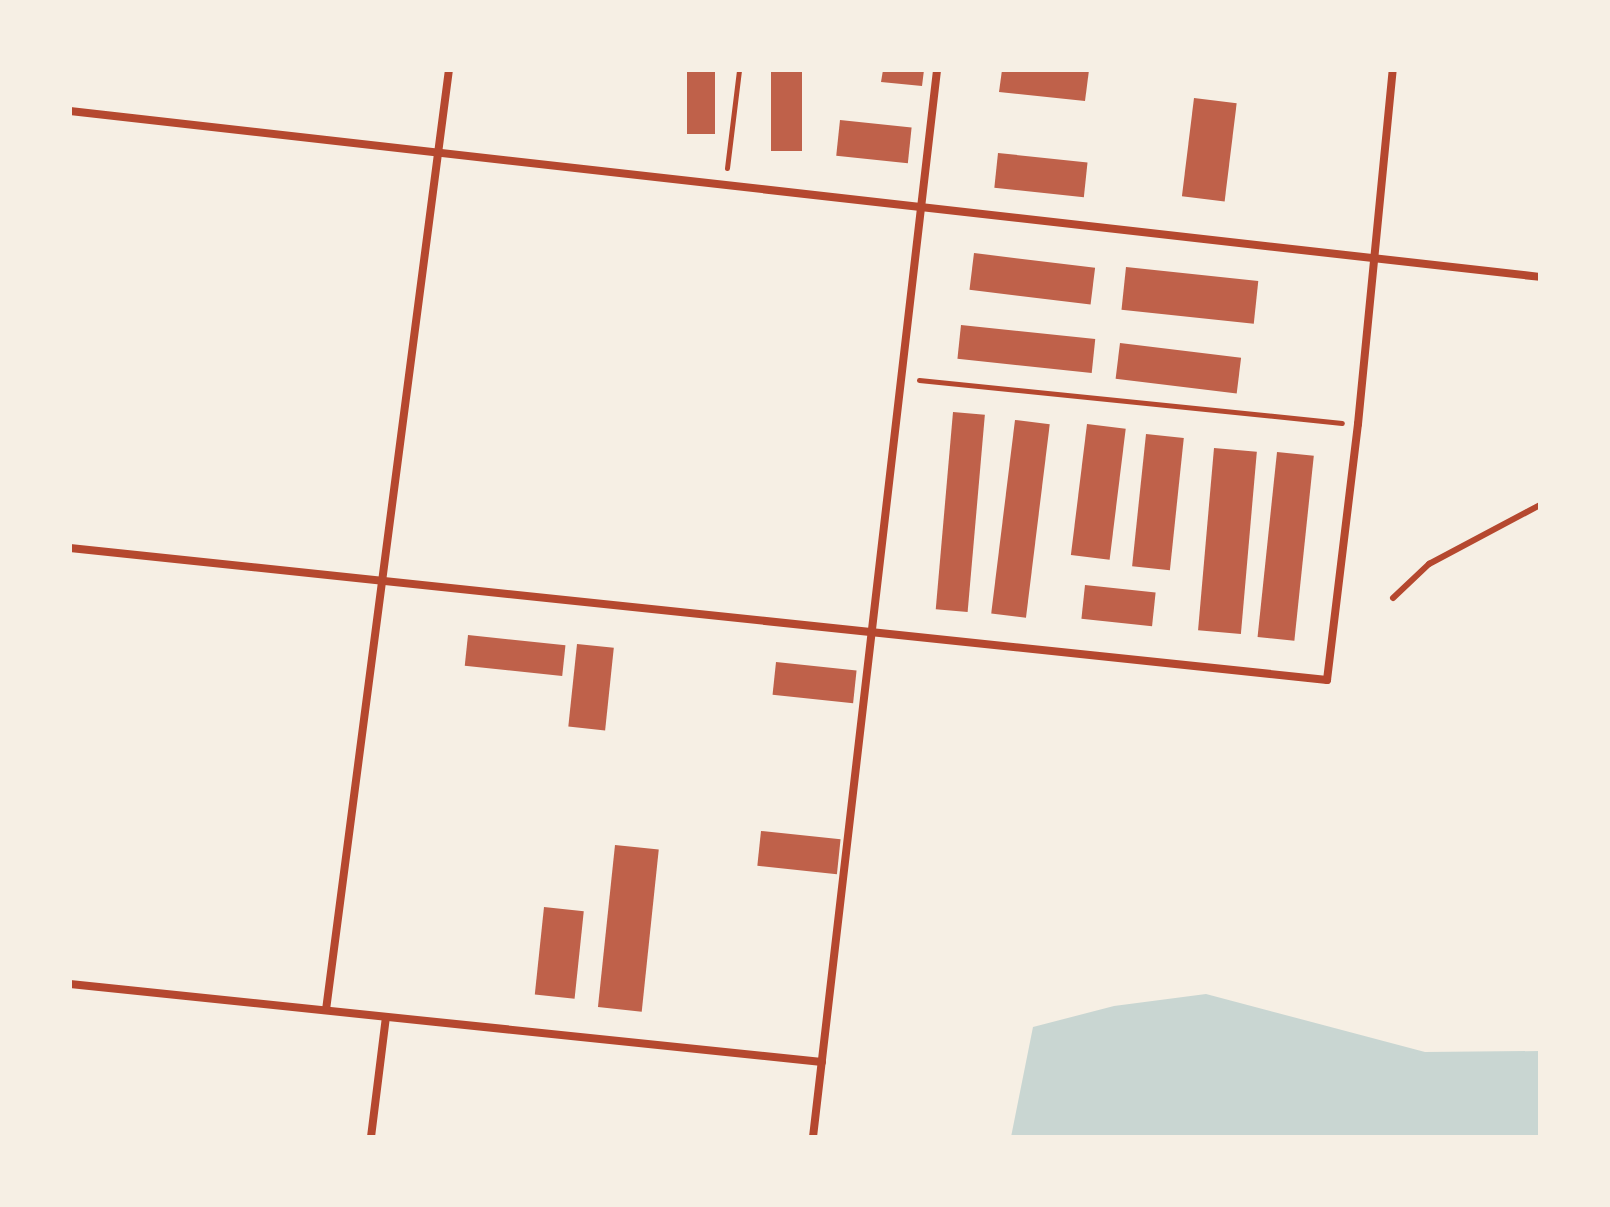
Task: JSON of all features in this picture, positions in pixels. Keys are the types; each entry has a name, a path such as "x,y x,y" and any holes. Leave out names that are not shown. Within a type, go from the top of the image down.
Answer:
{"street":[{"path":"326,1010 449,70"},
{"path":"813,1137 937,70"},
{"path":"70,548 1327,680 1358,424 1372,258 1393,70"},
{"path":"70,111 1540,277"},
{"path":"70,984 822,1062"},
{"path":"371,1137 386,1017"}],"lane":[{"path":"1393,598 1429,564 1540,505"}],"path":[{"path":"725,185 739,70"},
{"path":"902,378 1358,424"}],"shaded area":[{"path":"1206,994 1425,1052 1540,1051 1540,1137 1011,1137 1033,1027 1114,1006"}],"building":[{"path":"687,70 715,70 715,134 687,134"},
{"path":"771,70 802,70 802,151 771,151"},
{"path":"883,70 924,70 922,86 881,82"},
{"path":"1002,70 1089,70 1085,101 999,92"},
{"path":"1194,98 1237,103 1225,202 1182,196"},
{"path":"840,120 912,128 908,163 836,156"},
{"path":"998,153 1088,162 1084,197 994,188"},
{"path":"974,253 1095,268 1091,305 969,290"},
{"path":"1126,267 1258,281 1254,324 1122,310"},
{"path":"961,325 1095,339 1092,373 957,359"},
{"path":"1120,343 1241,358 1237,394 1116,379"},
{"path":"953,412 985,415 968,612 936,609"},
{"path":"1015,420 1050,424 1026,618 991,614"},
{"path":"1087,424 1126,429 1110,560 1071,555"},
{"path":"1146,434 1184,438 1170,570 1132,566"},
{"path":"1214,448 1257,452 1241,634 1198,630"},
{"path":"1277,452 1314,456 1294,641 1258,637"},
{"path":"1085,585 1156,592 1152,626 1081,619"},
{"path":"468,635 565,645 562,676 465,666"},
{"path":"577,644 614,648 605,730 568,727"},
{"path":"776,662 857,670 853,703 773,695"},
{"path":"761,831 841,839 837,874 757,866"},
{"path":"615,845 659,850 642,1012 598,1007"},
{"path":"544,907 584,911 575,999 535,995"}]}
